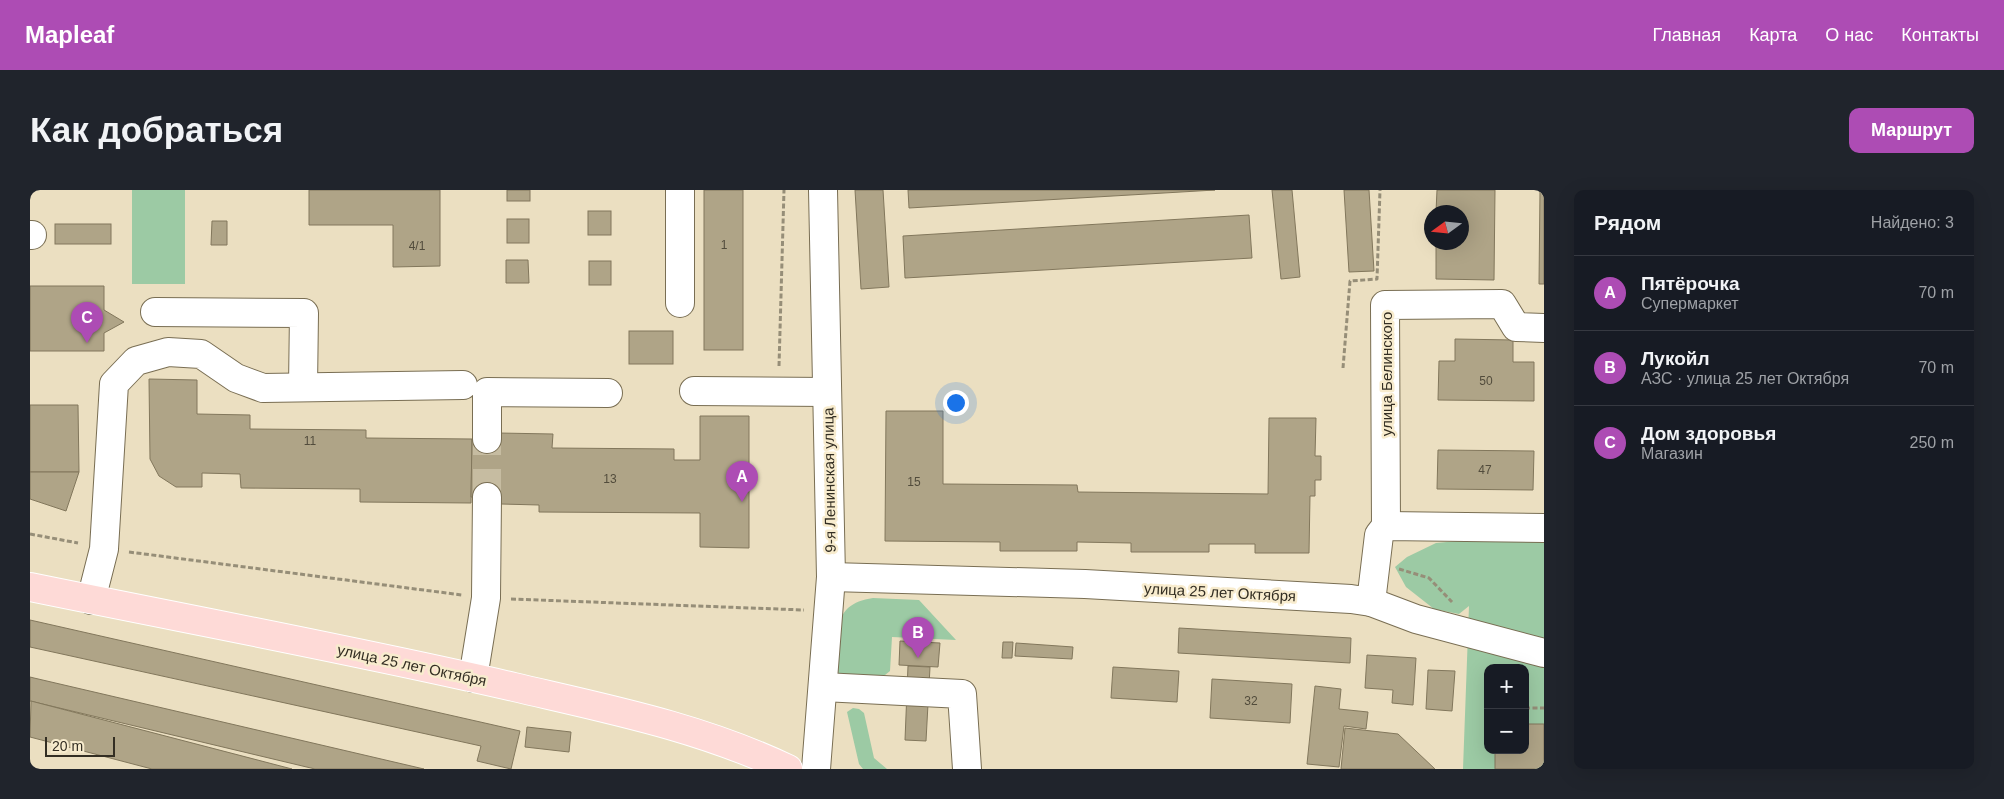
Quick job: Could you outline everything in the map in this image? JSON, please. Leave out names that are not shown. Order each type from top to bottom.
[{"type":"main road","name":"улица 25 лет Октября","points":[[30,587],[473,678],[663,722],[752,752],[788,769]]},
{"type":"street","points":[[680,190],[680,303]]},
{"type":"street","name":"9-я Ленинская улица","points":[[816,769],[831,577],[823,190]]},
{"type":"street","name":"улица Белинского","points":[[1386,526],[1385,305],[1502,304],[1516,327],[1544,328]]},
{"type":"street","points":[[156,312],[304,313],[303,387]]},
{"type":"street","points":[[91,600],[104,549],[114,384],[136,362],[168,352],[201,354],[236,378],[263,388],[462,384]]},
{"type":"street","points":[[694,391],[827,392]]},
{"type":"street","points":[[487,439],[487,392],[608,393]]},
{"type":"street","points":[[473,678],[486,598],[487,497]]},
{"type":"street","points":[[1371,602],[1379,535],[1386,526],[1544,528]]},
{"type":"street","name":"улица 25 лет Октября","points":[[831,577],[1084,584],[1351,599],[1371,602],[1416,620],[1544,653]]},
{"type":"street","points":[[823,687],[962,694],[967,769]]},
{"type":"path","points":[[778,392],[784,190]]},
{"type":"path","points":[[1343,368],[1350,281],[1378,279],[1380,190]]},
{"type":"path","points":[[30,534],[104,549],[486,598],[828,612]]},
{"type":"path","points":[[1375,568],[1404,570],[1429,578],[1452,602],[1452,630]]},
{"type":"path","points":[[1529,708],[1544,708]]},
{"type":"green space","points":[[132,190],[185,190],[185,284],[132,284]]},
{"type":"green space","points":[[1544,539],[1544,769],[1463,769],[1469,606],[1459,614],[1434,609],[1406,587],[1395,567],[1407,557],[1436,543],[1468,540]]},
{"type":"green space","points":[[873,598],[919,600],[956,640],[892,637],[890,671],[885,675],[856,683],[840,678],[838,672],[837,635],[839,624],[849,607]]},
{"type":"green space","points":[[853,708],[859,709],[864,713],[874,758],[887,769],[863,769],[859,764],[847,712]]},
{"type":"building","points":[[309,190],[440,190],[440,266],[393,267],[393,225],[309,225]]},
{"type":"building","points":[[507,190],[530,190],[530,201],[507,201]]},
{"type":"building","points":[[704,190],[743,190],[743,350],[704,350]]},
{"type":"building","points":[[855,190],[883,190],[889,287],[861,289]]},
{"type":"building","points":[[908,190],[1215,190],[909,208]]},
{"type":"building","points":[[1272,190],[1292,190],[1300,277],[1281,279]]},
{"type":"building","points":[[1344,190],[1369,190],[1374,271],[1349,272]]},
{"type":"building","points":[[1437,190],[1495,190],[1494,280],[1436,279],[1436,250],[1469,250],[1469,205],[1436,205]]},
{"type":"building","points":[[1540,190],[1544,190],[1544,284],[1539,284]]},
{"type":"building","points":[[588,211],[611,211],[611,235],[588,235]]},
{"type":"building","points":[[1249,215],[1252,258],[905,278],[903,236]]},
{"type":"building","points":[[507,219],[529,219],[529,243],[507,243]]},
{"type":"building","points":[[212,221],[227,221],[227,245],[211,245]]},
{"type":"building","points":[[55,224],[111,224],[111,244],[55,244]]},
{"type":"building","points":[[506,260],[528,260],[529,283],[506,283]]},
{"type":"building","points":[[589,261],[611,261],[611,285],[589,285]]},
{"type":"building","points":[[30,286],[104,286],[104,310],[124,322],[104,333],[104,351],[30,351]]},
{"type":"building","points":[[629,331],[673,331],[673,364],[629,364]]},
{"type":"building","points":[[1455,339],[1513,340],[1513,362],[1534,362],[1534,401],[1438,400],[1439,361],[1455,361]]},
{"type":"building","points":[[149,379],[197,380],[197,414],[250,415],[250,429],[366,430],[366,438],[472,439],[471,503],[360,502],[360,489],[241,488],[240,474],[202,473],[202,487],[176,487],[159,476],[150,459]]},
{"type":"building","points":[[30,405],[78,405],[79,472],[30,472]]},
{"type":"building","points":[[886,411],[943,411],[943,484],[1077,485],[1078,492],[1268,494],[1269,418],[1316,418],[1315,456],[1321,456],[1321,480],[1315,480],[1315,496],[1310,496],[1309,553],[1255,553],[1255,544],[1209,544],[1209,552],[1131,552],[1131,543],[1077,542],[1077,551],[1000,551],[1000,542],[885,541]]},
{"type":"building","points":[[700,416],[749,416],[749,548],[700,547],[700,513],[539,512],[539,505],[501,504],[501,497],[471,497],[472,439],[499,439],[498,433],[553,434],[552,448],[674,449],[674,460],[700,460]]},
{"type":"building","points":[[1438,450],[1534,451],[1533,490],[1437,489]]},
{"type":"building","points":[[30,472],[79,472],[66,511],[30,499]]},
{"type":"building","points":[[30,620],[520,731],[511,769],[477,761],[481,746],[30,647]]},
{"type":"building","points":[[1179,628],[1351,638],[1350,663],[1178,653]]},
{"type":"building","points":[[900,641],[940,643],[938,667],[899,665]]},
{"type":"building","points":[[1003,642],[1013,642],[1012,658],[1002,658]]},
{"type":"building","points":[[1016,643],[1073,647],[1072,659],[1015,656]]},
{"type":"building","points":[[1367,655],[1416,658],[1413,705],[1392,703],[1393,690],[1365,688]]},
{"type":"building","points":[[908,666],[930,667],[926,741],[905,740]]},
{"type":"building","points":[[1113,667],[1179,671],[1177,702],[1111,698]]},
{"type":"building","points":[[1428,670],[1455,671],[1452,711],[1426,709]]},
{"type":"building","points":[[30,677],[424,769],[315,769],[30,701]]},
{"type":"building","points":[[1212,679],[1292,684],[1290,723],[1210,718]]},
{"type":"building","points":[[1315,686],[1341,689],[1339,709],[1368,712],[1366,729],[1344,726],[1339,767],[1307,764]]},
{"type":"building","points":[[31,701],[292,769],[152,769],[30,737]]},
{"type":"building","points":[[1529,724],[1544,724],[1544,769],[1495,769],[1495,754],[1529,754]]},
{"type":"building","points":[[527,727],[571,732],[569,752],[525,747]]},
{"type":"building","points":[[1345,728],[1398,734],[1435,769],[1341,769]]},
{"type":"tunnel","points":[[487,439],[487,497]]},
{"type":"place","name":"Дом здоровья","points":[[87,343]]},
{"type":"place","name":"Пятёрочка","points":[[742,502]]},
{"type":"place","name":"Лукойл","points":[[918,658]]}]
